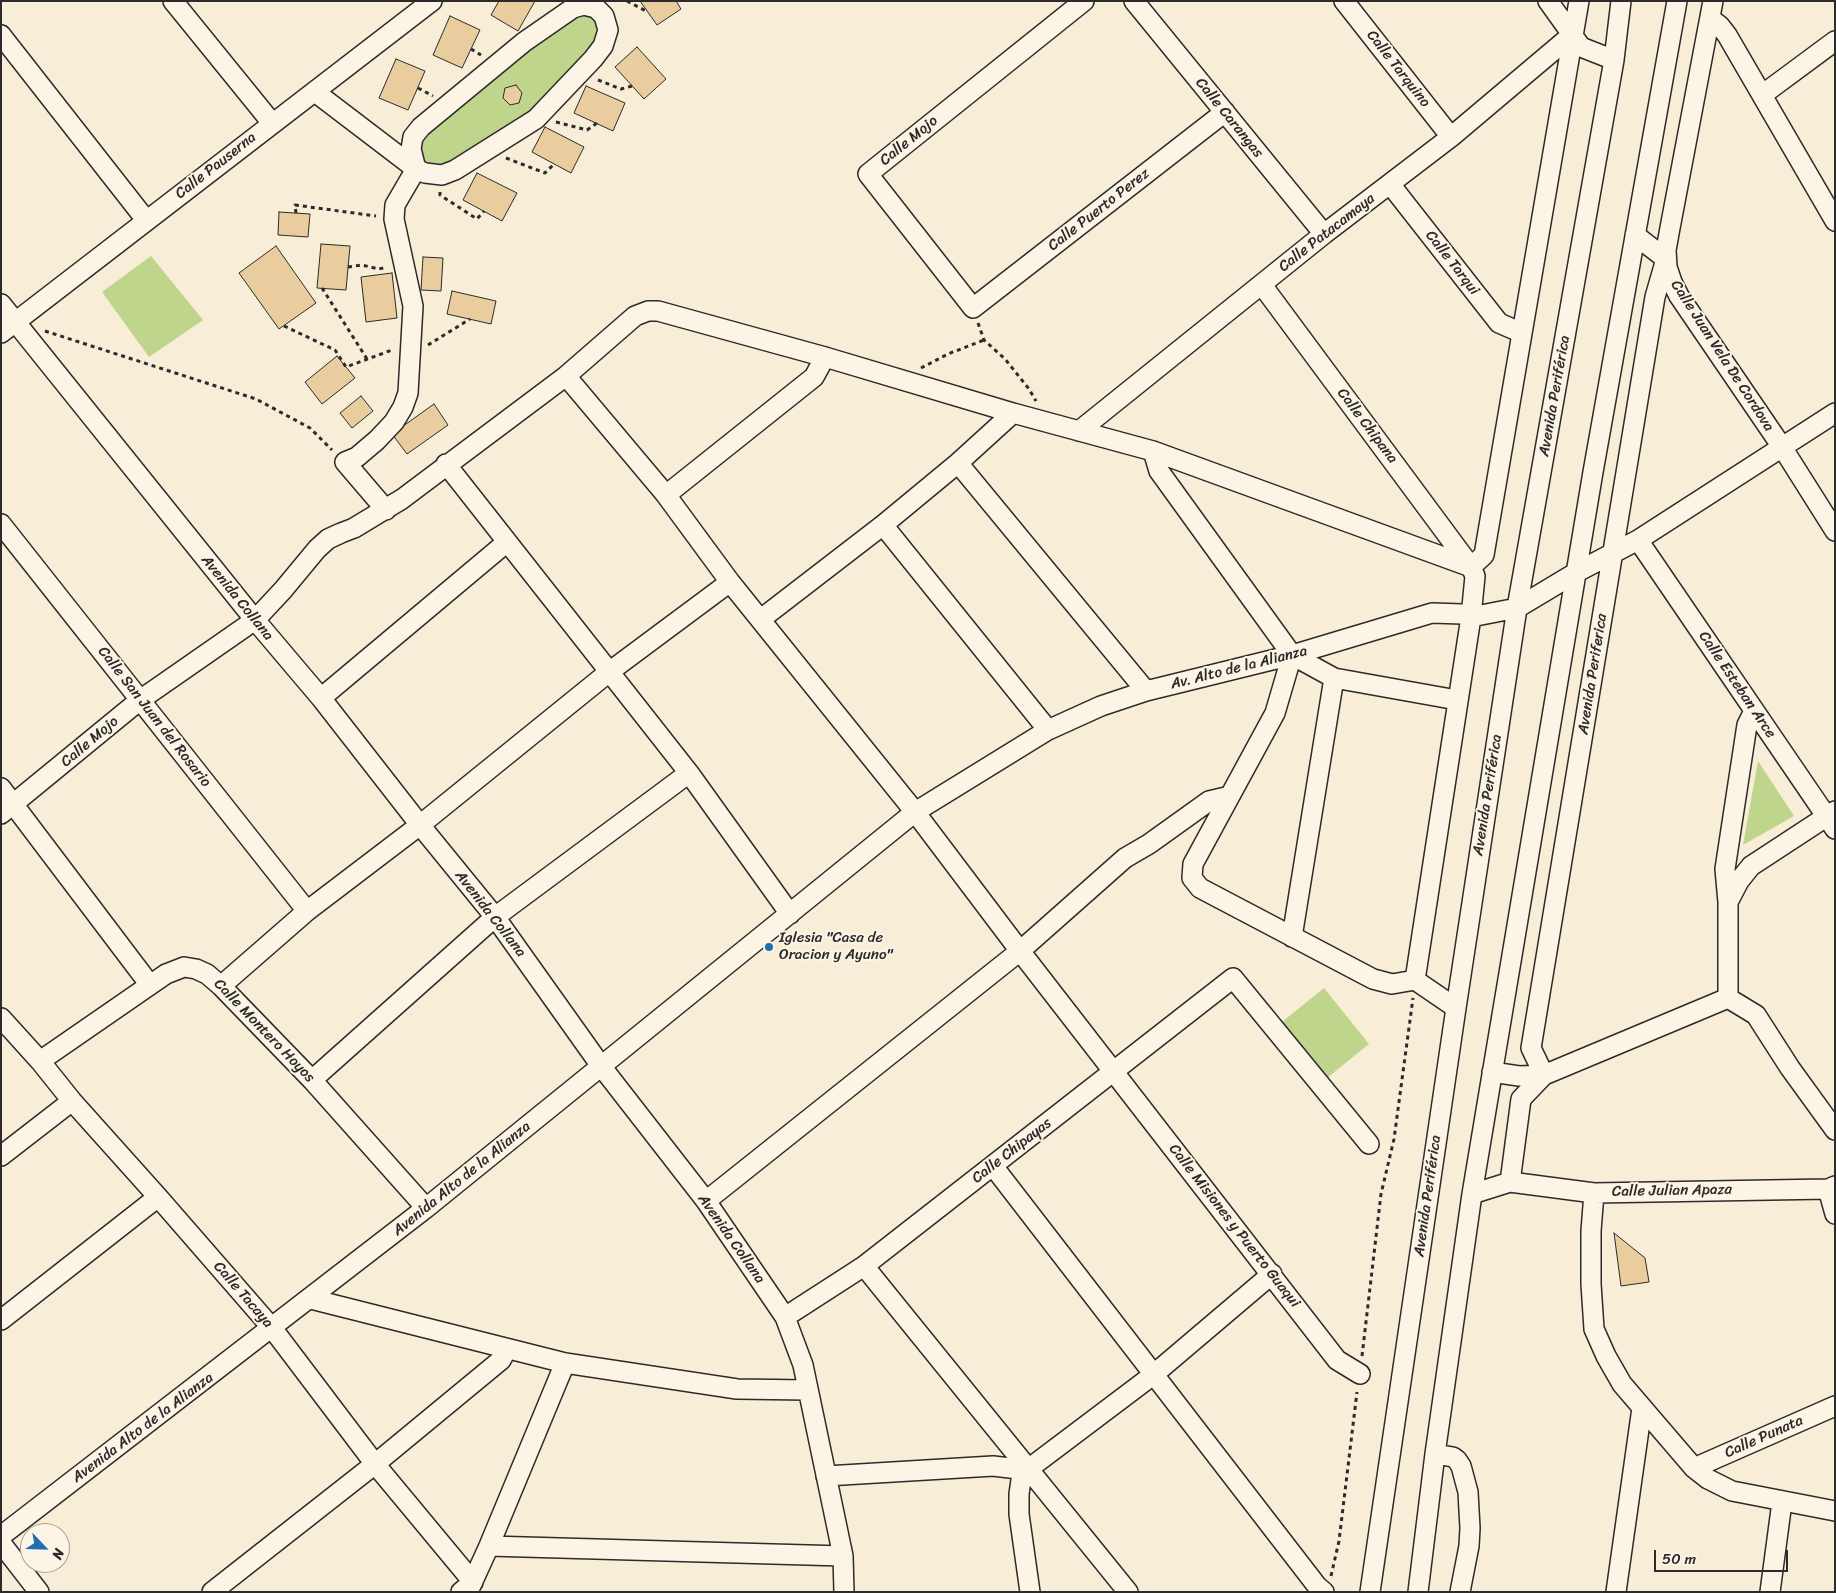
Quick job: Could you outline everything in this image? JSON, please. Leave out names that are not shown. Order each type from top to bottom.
[{"type":"street","name":"Calle Pauserna","points":[[12,328],[146,220],[432,1]]},
{"type":"street","name":"Calle Mojo","points":[[973,308],[868,174],[1084,1]]},
{"type":"street","name":"Calle Carangas","points":[[1134,1],[1324,234]]},
{"type":"street","name":"Calle Tarquino","points":[[1344,1],[1451,137]]},
{"type":"street","points":[[1548,1],[1581,47],[1614,60]]},
{"type":"street","points":[[1415,980],[1471,617],[1475,576],[1472,567],[1484,555],[1579,1]]},
{"type":"street","name":"Avenida Periférica","points":[[1370,1592],[1456,1008],[1518,608],[1614,60],[1621,1]]},
{"type":"street","points":[[1418,1592],[1435,1454],[1472,1194],[1577,572],[1677,1]]},
{"type":"street","points":[[174,2],[272,123]]},
{"type":"street","points":[[315,92],[416,169],[425,173],[442,174],[456,170],[538,117],[603,46],[608,30],[604,16],[596,8],[584,5],[573,8],[524,42],[452,100],[421,127],[413,137],[411,149],[416,169],[395,205],[394,219],[413,306],[408,393],[403,407],[394,422],[377,440],[357,456],[345,462],[386,510]]},
{"type":"street","points":[[1712,10],[1835,221]]},
{"type":"street","name":"Calle Juan Vela De Cordova","points":[[1712,10],[1670,228],[1666,258],[1667,267],[1679,296],[1782,447],[1835,531]]},
{"type":"street","name":"Calle Patacamaya","points":[[1079,431],[1324,234],[1451,137],[1573,34]]},
{"type":"street","points":[[1,35],[146,220]]},
{"type":"street","points":[[1762,95],[1835,41]]},
{"type":"street","name":"Calle Puerto Perez","points":[[973,308],[1225,112]]},
{"type":"street","name":"Calle Tarqui","points":[[1390,184],[1498,324],[1522,333]]},
{"type":"street","points":[[1635,235],[1666,258]]},
{"type":"street","name":"Avenida Periferica","points":[[1544,1075],[1531,1048],[1655,297],[1666,258]]},
{"type":"street","name":"Calle Chipana","points":[[1262,285],[1472,567]]},
{"type":"street","name":"Avenida Collana","points":[[1,304],[12,328],[321,698],[495,917],[601,1066],[706,1201],[785,1317],[803,1365],[843,1556],[844,1592]]},
{"type":"street","name":"Calle Mojo","points":[[7,810],[140,700],[255,620],[317,549],[328,540],[386,510],[566,376],[636,316],[652,311],[825,357],[1013,413],[1153,451],[1472,567]]},
{"type":"street","points":[[666,495],[814,377],[825,357]]},
{"type":"street","name":"Calle Misiones y Puerto Guaqui","points":[[566,376],[666,495],[730,582],[915,812],[1020,951],[1337,1360],[1360,1374]]},
{"type":"street","name":"Av. Alto de la Alianza","points":[[915,812],[1048,730],[1101,706],[1146,691],[1292,655],[1432,614],[1462,614],[1471,617],[1518,608],[1577,572],[1638,540],[1835,412]]},
{"type":"street","points":[[761,619],[884,525],[958,463],[1013,413]]},
{"type":"street","points":[[1153,451],[1159,471],[1292,655],[1334,678],[1457,700]]},
{"type":"street","points":[[958,463],[1146,691]]},
{"type":"street","points":[[446,464],[689,773],[790,914]]},
{"type":"street","name":"Calle San Juan del Rosario","points":[[1,524],[307,911]]},
{"type":"street","points":[[884,525],[1048,730]]},
{"type":"street","name":"Calle Esteban Arce","points":[[1638,540],[1754,711],[1832,819]]},
{"type":"street","points":[[321,698],[507,542]]},
{"type":"street","points":[[221,986],[307,911],[420,825],[609,672],[730,582]]},
{"type":"street","points":[[1292,655],[1275,713],[1193,864],[1192,878],[1200,888],[1374,979],[1392,984],[1415,980],[1456,1008]]},
{"type":"street","points":[[1292,937],[1334,678]]},
{"type":"street","points":[[1728,998],[1728,902],[1725,869],[1747,725],[1754,711]]},
{"type":"street","points":[[312,1080],[495,917],[689,773]]},
{"type":"street","points":[[1,788],[7,810],[150,984]]},
{"type":"street","points":[[706,1201],[1020,951],[1125,858],[1209,801],[1230,796]]},
{"type":"street","name":"Avenida Alto de la Alianza","points":[[1,1536],[426,1208],[915,812]]},
{"type":"street","points":[[1728,902],[1751,866],[1832,819]]},
{"type":"street","name":"Calle Montero Hoyos","points":[[40,1061],[166,974],[184,967],[196,969],[207,974],[221,986],[312,1080],[426,1208]]},
{"type":"street","name":"Calle Chipayas","points":[[785,1317],[864,1266],[1115,1072],[1232,978],[1369,1144]]},
{"type":"street","points":[[1492,1072],[1519,1076],[1544,1075],[1728,998]]},
{"type":"street","points":[[1728,998],[1756,1015],[1790,1068],[1835,1130]]},
{"type":"street","name":"Calle Tacaya","points":[[1,1018],[272,1328],[376,1464],[467,1589]]},
{"type":"street","points":[[1472,1194],[1510,1182],[1521,1099],[1544,1075]]},
{"type":"street","points":[[1,1156],[72,1101]]},
{"type":"street","points":[[993,1166],[1317,1586],[1327,1585]]},
{"type":"street","name":"Calle Julian Apaza","points":[[1510,1182],[1594,1192],[1831,1188]]},
{"type":"street","points":[[1831,1188],[1835,1214]]},
{"type":"street","points":[[1594,1192],[1591,1231],[1591,1284],[1594,1329],[1606,1356],[1622,1384],[1694,1468],[1708,1480],[1732,1490],[1782,1502],[1835,1511]]},
{"type":"street","points":[[1,1320],[158,1197]]},
{"type":"street","points":[[864,1266],[1027,1470],[1128,1592]]},
{"type":"street","points":[[1030,1592],[1019,1514],[1021,1480],[1027,1470],[1154,1375],[1272,1274]]},
{"type":"street","points":[[310,1299],[565,1363],[736,1390],[807,1390]]},
{"type":"street","points":[[212,1592],[376,1464],[500,1360],[507,1349]]},
{"type":"street","points":[[467,1589],[489,1546],[565,1363]]},
{"type":"street","name":"Calle Punata","points":[[1694,1468],[1835,1406]]},
{"type":"street","points":[[1616,1592],[1642,1408]]},
{"type":"street","points":[[1435,1454],[1453,1457],[1457,1460],[1461,1466],[1468,1492],[1469,1546],[1460,1592]]},
{"type":"street","points":[[826,1476],[993,1466],[1027,1470]]},
{"type":"street","points":[[1770,1592],[1782,1502]]},
{"type":"street","points":[[1,1543],[39,1592]]},
{"type":"street","points":[[489,1546],[843,1556]]},
{"type":"path","points":[[627,1],[646,11]]},
{"type":"path","points":[[580,73],[621,89],[632,86]]},
{"type":"path","points":[[538,117],[587,130],[597,124]]},
{"type":"path","points":[[487,150],[545,173],[554,164]]},
{"type":"path","points":[[442,174],[440,195],[477,219],[484,211]]},
{"type":"path","points":[[296,213],[296,205],[394,219]]},
{"type":"path","points":[[348,267],[362,265],[378,269],[405,265]]},
{"type":"path","points":[[322,288],[367,360]]},
{"type":"path","points":[[284,326],[335,350],[346,367],[411,348],[470,319]]},
{"type":"path","points":[[12,328],[36,328],[256,399],[310,428],[345,462]]},
{"type":"path","points":[[897,379],[948,354],[984,340],[1005,359],[1030,389],[1046,422]]},
{"type":"path","points":[[1327,1585],[1339,1542],[1381,1194],[1394,1139],[1415,980]]},
{"type":"green space","points":[[578,12],[596,16],[602,35],[550,100],[447,168],[425,167],[416,136]]},
{"type":"green space","points":[[151,256],[203,320],[149,357],[102,292]]},
{"type":"green space","points":[[1758,761],[1794,816],[1743,845]]},
{"type":"green space","points":[[1324,988],[1369,1044],[1327,1078],[1282,1022]]},
{"type":"building","points":[[499,1],[535,1],[518,31],[491,15]]},
{"type":"building","points":[[640,1],[676,1],[681,9],[657,25]]},
{"type":"building","points":[[450,16],[480,30],[462,68],[433,55]]},
{"type":"building","points":[[637,47],[666,79],[644,99],[615,67]]},
{"type":"building","points":[[396,59],[425,71],[408,110],[379,98]]},
{"type":"building","points":[[516,85],[522,93],[519,103],[510,105],[503,98],[505,88]]},
{"type":"building","points":[[586,86],[625,103],[613,131],[574,113]]},
{"type":"building","points":[[545,127],[584,147],[571,173],[532,152]]},
{"type":"building","points":[[477,173],[517,193],[502,221],[463,200]]},
{"type":"building","points":[[279,212],[310,214],[308,237],[278,235]]},
{"type":"building","points":[[321,244],[350,246],[346,290],[317,288]]},
{"type":"building","points":[[276,246],[316,303],[279,329],[239,273]]},
{"type":"building","points":[[423,257],[443,258],[441,291],[421,290]]},
{"type":"building","points":[[392,273],[397,318],[366,322],[361,277]]},
{"type":"building","points":[[452,291],[496,301],[491,324],[447,314]]},
{"type":"building","points":[[337,356],[355,378],[322,404],[305,382]]},
{"type":"building","points":[[361,396],[373,411],[352,428],[340,413]]},
{"type":"building","points":[[434,404],[448,425],[407,454],[392,434]]},
{"type":"building","points":[[1614,1233],[1645,1258],[1649,1282],[1621,1286]]},
{"type":"place","name":"Iglesia \"Casa de Oracion y Ayuno\"","points":[[769,947]]}]
